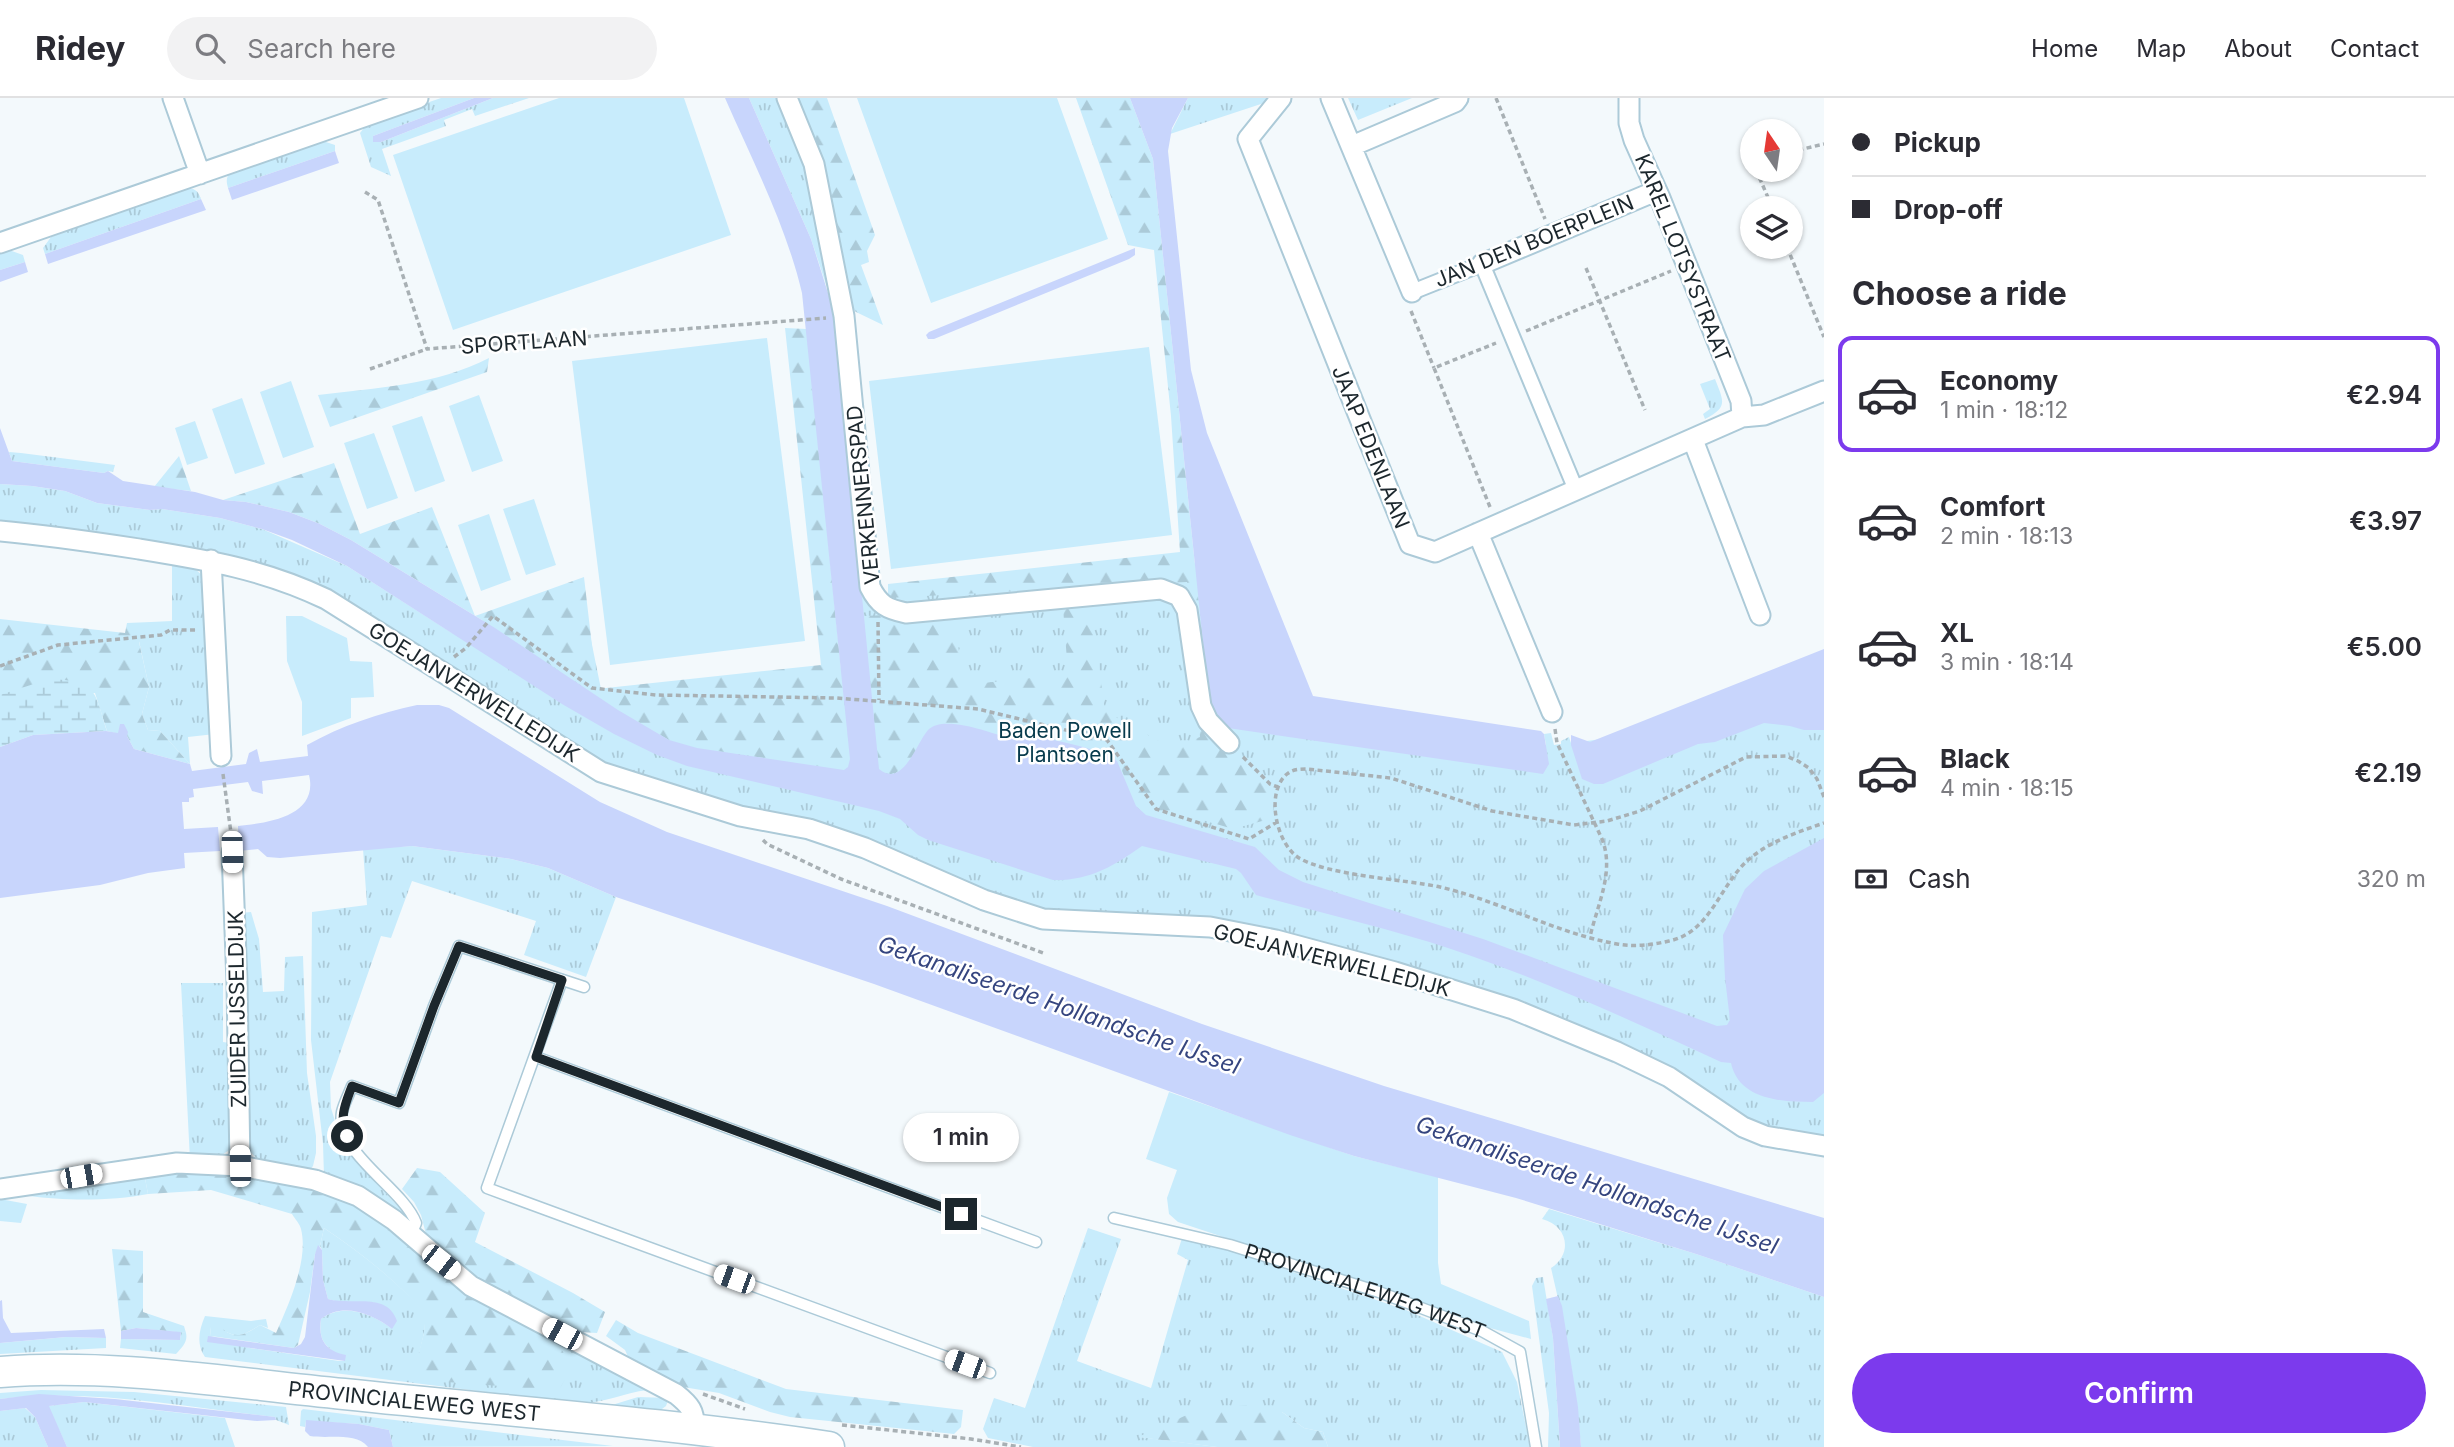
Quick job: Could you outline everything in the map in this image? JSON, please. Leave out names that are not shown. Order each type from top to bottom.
[{"type":"main road","name":"PROVINCIALEWEG WEST","points":[[0,1372],[90,1368],[694,1429],[834,1436]]},
{"type":"street","points":[[173,98],[200,174]]},
{"type":"street","points":[[0,243],[200,174],[397,101],[418,98]]},
{"type":"street","name":"VERKENNERSPAD","points":[[787,98],[814,164],[844,316],[870,587],[878,603],[892,610],[906,612],[1161,589],[1178,596],[1187,610],[1201,706],[1208,721],[1229,743]]},
{"type":"street","name":"JAAP EDENLAAN","points":[[1281,98],[1248,139],[1410,544],[1435,552],[1742,418],[1764,415],[1824,391]]},
{"type":"street","name":"JAN DEN BOERPLEIN","points":[[1331,98],[1412,292],[1657,191]]},
{"type":"street","points":[[1352,146],[1455,102],[1458,98]]},
{"type":"street","name":"KAREL LOTSYSTRAAT","points":[[1629,98],[1629,123],[1634,140],[1741,401],[1742,418]]},
{"type":"street","points":[[1482,264],[1576,490]]},
{"type":"street","points":[[1693,440],[1760,615]]},
{"type":"street","name":"GOEJANVERWELLEDIJK","points":[[0,531],[53,536],[211,560],[289,582],[326,599],[601,772],[740,816],[809,830],[865,848],[984,900],[1043,919],[1210,927],[1276,940],[1395,972],[1513,1009],[1617,1052],[1669,1077],[1742,1127],[1754,1132],[1824,1146]]},
{"type":"street","points":[[1478,533],[1552,712]]},
{"type":"street","points":[[211,560],[221,755]]},
{"type":"street","name":"ZUIDER IJSSELDIJK","points":[[232,852],[240,1166]]},
{"type":"street","points":[[0,1189],[108,1171],[177,1163],[240,1166],[314,1180],[358,1196],[394,1220],[471,1286],[676,1394],[688,1403],[695,1414],[694,1429]]},
{"type":"lane","points":[[411,1235],[416,1223],[411,1209],[354,1150],[342,1124],[342,1111],[352,1086],[399,1103],[459,946],[584,987]]},
{"type":"lane","points":[[562,980],[487,1188],[990,1373]]},
{"type":"lane","points":[[536,1057],[1036,1242]]},
{"type":"lane","name":"PROVINCIALEWEG WEST","points":[[1114,1219],[1230,1245],[1379,1292],[1482,1331],[1520,1352],[1536,1447]]},
{"type":"path","points":[[1496,98],[1552,234]]},
{"type":"path","points":[[1803,149],[1824,144]]},
{"type":"path","points":[[365,192],[378,200],[427,349]]},
{"type":"path","points":[[1792,259],[1824,337]]},
{"type":"path","points":[[1434,368],[1686,265]]},
{"type":"path","points":[[1586,268],[1645,410]]},
{"type":"path","points":[[1412,292],[1410,309],[1497,525]]},
{"type":"path","name":"SPORTLAAN","points":[[370,369],[427,349],[844,316]]},
{"type":"path","points":[[878,603],[879,700]]},
{"type":"path","points":[[466,648],[493,616],[592,688],[656,695],[879,700],[978,709],[1107,740],[1156,809],[1249,839],[1277,822]]},
{"type":"path","points":[[0,666],[58,645],[161,635],[170,630],[215,630]]},
{"type":"path","points":[[1552,712],[1557,743],[1605,846],[1607,868],[1590,937]]},
{"type":"path","points":[[1229,743],[1270,784],[1278,787]]},
{"type":"path","points":[[1824,797],[1817,779],[1809,768],[1798,761],[1786,756],[1746,757],[1640,811],[1574,825],[1492,811],[1404,781],[1296,769],[1288,773],[1278,787],[1277,822],[1283,842],[1291,853],[1302,860],[1337,870],[1440,887],[1590,937],[1637,946],[1688,935],[1704,921],[1731,878],[1749,859],[1787,836],[1824,822]]},
{"type":"path","points":[[224,786],[231,825],[232,852]]},
{"type":"path","points":[[740,816],[767,844],[841,879],[1046,954]]},
{"type":"path","points":[[705,1394],[754,1411]]},
{"type":"path","points":[[834,1436],[971,1438],[1021,1447]]},
{"type":"green space","points":[[441,98],[474,98],[373,136],[381,142],[493,98],[529,98],[475,116],[472,109],[444,120],[446,126],[382,149],[391,176],[371,167],[360,133],[368,123]]},
{"type":"green space","points":[[559,98],[684,98],[731,235],[453,330],[393,155]]},
{"type":"green space","points":[[749,98],[783,98],[805,146],[833,306],[811,239]]},
{"type":"green space","points":[[791,98],[827,98],[875,235],[867,251],[869,262],[861,265],[883,325],[856,312],[844,301]]},
{"type":"green space","points":[[857,98],[1057,98],[1108,239],[931,303]]},
{"type":"green space","points":[[1076,98],[1130,98],[1153,159],[1211,720],[1216,739],[1274,793],[1273,818],[1233,829],[1181,811],[1178,824],[1146,815],[1136,806],[1121,768],[1111,756],[1020,733],[1009,738],[978,729],[915,753],[897,772],[884,773],[879,769],[864,616],[952,612],[965,685],[1068,674],[1063,607],[1098,606],[1094,631],[1105,711],[1171,748],[1200,737],[1187,582],[888,598],[888,584],[1180,552],[1171,416],[1154,250],[1128,245]]},
{"type":"green space","points":[[1188,98],[1267,98],[1264,103],[1170,134]]},
{"type":"green space","points":[[1348,98],[1412,98],[1358,120]]},
{"type":"green space","points":[[320,140],[335,145],[335,151],[228,188],[227,179],[231,171]]},
{"type":"green space","points":[[185,188],[195,190],[201,199],[45,254],[43,248],[51,237]]},
{"type":"green space","points":[[9,250],[23,255],[25,262],[0,270],[0,253]]},
{"type":"green space","points":[[785,328],[807,329],[850,759],[848,767],[844,770],[697,748],[669,740],[618,710],[475,616],[584,577],[597,689],[821,665]]},
{"type":"green space","points":[[767,338],[805,641],[610,665],[572,361]]},
{"type":"green space","points":[[1149,347],[1172,535],[891,569],[869,381]]},
{"type":"green space","points":[[489,358],[487,372],[330,427],[318,395],[427,380]]},
{"type":"green space","points":[[1715,379],[1722,399],[1721,407],[1705,419],[1703,414],[1710,409],[1700,384]]},
{"type":"green space","points":[[291,381],[314,447],[283,458],[260,392]]},
{"type":"green space","points":[[479,395],[503,461],[472,472],[449,406]]},
{"type":"green space","points":[[242,398],[265,464],[235,474],[212,409]]},
{"type":"green space","points":[[422,416],[445,481],[415,492],[392,426]]},
{"type":"green space","points":[[195,421],[208,458],[187,465],[175,428]]},
{"type":"green space","points":[[374,433],[398,498],[367,509],[344,443]]},
{"type":"green space","points":[[9,452],[115,465],[113,472],[104,473],[12,461]]},
{"type":"green space","points":[[179,456],[191,491],[154,487]]},
{"type":"green space","points":[[334,463],[360,534],[432,507],[475,616],[320,524],[289,512],[246,502],[223,500]]},
{"type":"green space","name":"Baden Powell Plantsoen","points":[[0,484],[65,491],[97,503],[220,518],[262,529],[347,566],[452,633],[579,581],[601,689],[852,671],[852,598],[1208,562],[1228,720],[1546,745],[1544,734],[1551,733],[1554,745],[1561,744],[1561,741],[1569,737],[1571,743],[1625,736],[1824,657],[1824,1141],[1748,1121],[1669,1070],[1398,967],[1028,906],[630,779],[310,587],[0,523]]},
{"type":"green space","points":[[534,499],[556,565],[526,575],[503,509]]},
{"type":"green space","points":[[489,514],[511,580],[481,591],[458,525]]},
{"type":"green space","points":[[172,563],[194,568],[203,576],[215,734],[188,737],[190,764],[160,731],[148,730],[142,714],[149,687],[139,641],[151,633],[151,622],[172,621]]},
{"type":"green space","points":[[286,616],[302,616],[347,638],[350,661],[372,662],[374,697],[351,698],[351,718],[302,736],[302,702],[287,661]]},
{"type":"green space","points":[[0,619],[125,633],[127,623],[151,622],[151,633],[139,642],[149,687],[142,714],[148,730],[160,731],[190,764],[134,749],[127,736],[107,731],[95,693],[0,695]]},
{"type":"green space","points":[[49,679],[76,682],[91,690],[96,697],[107,731],[33,735],[0,747],[0,695]]},
{"type":"green space","points":[[412,846],[511,859],[548,868],[616,897],[586,977],[524,955],[536,921],[412,881],[391,938],[381,936],[330,1082],[331,1108],[348,1152],[406,1215],[405,1218],[324,1176],[311,1040],[312,912],[367,905],[363,849]]},
{"type":"green space","points":[[251,912],[259,939],[263,992],[284,991],[285,957],[303,956],[307,1073],[316,1136],[316,1153],[309,1171],[260,1163],[249,1150],[240,913]]},
{"type":"green space","points":[[181,983],[223,983],[223,1042],[236,1044],[231,1149],[217,1158],[190,1160]]},
{"type":"green space","points":[[1169,1092],[1354,1156],[1438,1177],[1438,1263],[1441,1284],[1529,1321],[1531,1339],[1453,1318],[1410,1299],[1178,1222],[1169,1214],[1167,1198],[1177,1170],[1146,1159]]},
{"type":"green space","points":[[417,1168],[440,1172],[485,1213],[475,1242],[605,1312],[597,1333],[562,1331],[489,1290],[428,1242],[421,1215],[402,1189]]},
{"type":"green space","points":[[184,1169],[281,1178],[351,1200],[553,1339],[567,1362],[564,1381],[560,1388],[551,1390],[420,1380],[413,1375],[424,1333],[425,1314],[377,1268],[324,1228],[320,1246],[315,1254],[298,1345],[294,1348],[211,1336],[210,1327],[215,1324],[233,1335],[243,1334],[260,1325],[276,1333],[300,1268],[303,1241],[299,1223],[292,1214],[211,1190],[148,1194],[144,1173]]},
{"type":"green space","points":[[144,1173],[148,1194],[104,1199],[58,1199],[29,1196],[28,1193]]},
{"type":"green space","points":[[0,1199],[27,1204],[21,1223],[0,1221]]},
{"type":"green space","points":[[1549,1209],[1824,1297],[1824,1447],[1581,1447],[1569,1357],[1551,1268],[1563,1255],[1565,1247],[1562,1233],[1551,1222],[1542,1219]]},
{"type":"green space","points":[[324,1228],[378,1268],[426,1314],[414,1375],[553,1339],[648,1390],[594,1402],[574,1403],[205,1357],[199,1337],[205,1316],[251,1321],[266,1319],[268,1328],[260,1325],[235,1335],[210,1327],[211,1336],[250,1348],[339,1361],[345,1361],[325,1344],[321,1334],[321,1319],[338,1312],[356,1312],[375,1318],[391,1328],[373,1302],[339,1302],[328,1299],[323,1280],[320,1246]]},
{"type":"green space","points":[[1088,1228],[1121,1239],[1077,1361],[1151,1388],[1188,1260],[1177,1254],[1183,1235],[1406,1310],[1502,1352],[1517,1382],[1530,1447],[1328,1447],[1323,1432],[1304,1428],[1282,1412],[1140,1437],[1217,1447],[1033,1447],[988,1438],[983,1429],[994,1398],[1025,1408]]},
{"type":"green space","points":[[112,1249],[143,1251],[143,1312],[184,1326],[186,1333],[136,1328],[121,1331]]},
{"type":"green space","points":[[1543,1277],[1553,1338],[1560,1447],[1548,1447],[1549,1413],[1532,1286],[1536,1278]]},
{"type":"green space","points":[[616,1320],[638,1333],[786,1389],[963,1410],[961,1427],[954,1434],[790,1417],[719,1393],[683,1387],[629,1359],[625,1350],[606,1336]]},
{"type":"green space","points":[[181,1332],[186,1333],[186,1339],[176,1354],[120,1348],[121,1339],[180,1340]]},
{"type":"green space","points":[[66,1337],[106,1338],[106,1348],[0,1354],[0,1343]]},
{"type":"green space","points":[[41,1390],[134,1392],[286,1407],[289,1425],[276,1420],[275,1417],[138,1400],[69,1396],[0,1399],[0,1393]]},
{"type":"green space","points":[[638,1397],[669,1398],[666,1406],[658,1412],[599,1409]]},
{"type":"green space","points":[[84,1402],[225,1418],[235,1447],[67,1447],[48,1406]]},
{"type":"green space","points":[[1251,1405],[1282,1412],[1304,1428],[1323,1432],[1328,1447],[1217,1447],[1138,1437],[1200,1409]]},
{"type":"green space","points":[[25,1408],[35,1417],[48,1447],[0,1447],[0,1411]]},
{"type":"green space","points":[[303,1409],[613,1446],[393,1447],[389,1430],[359,1424],[306,1421],[305,1427],[300,1426]]},
{"type":"water","points":[[474,98],[493,98],[381,142],[373,142],[373,136]]},
{"type":"water","points":[[725,98],[749,98],[811,239],[834,312],[879,769],[888,774],[902,769],[928,730],[944,724],[967,726],[1009,738],[1020,733],[1085,748],[1117,761],[1136,806],[1146,815],[1255,847],[1279,870],[1303,882],[1483,939],[1717,1026],[1727,1025],[1730,1020],[1723,935],[1745,889],[1764,871],[1824,838],[1824,1093],[1813,1102],[1788,1101],[1752,1092],[1743,1085],[1731,1063],[1721,1062],[1588,1002],[1486,961],[1403,934],[1256,895],[1236,869],[1142,846],[1090,875],[1053,880],[928,840],[900,819],[879,811],[687,766],[614,734],[562,704],[347,566],[292,540],[220,518],[97,503],[65,491],[0,484],[0,428],[12,461],[104,473],[108,471],[123,481],[195,492],[289,512],[351,540],[495,628],[618,710],[669,740],[697,748],[844,770],[850,759],[802,293],[778,218]]},
{"type":"water","points":[[1130,98],[1188,98],[1172,128],[1168,151],[1191,370],[1207,433],[1313,696],[1541,731],[1544,734],[1549,764],[1543,774],[1228,728],[1211,720],[1153,159]]},
{"type":"water","points":[[335,151],[339,163],[232,200],[228,188]]},
{"type":"water","points":[[201,199],[206,210],[48,264],[45,254]]},
{"type":"water","points":[[1135,248],[1135,255],[1129,259],[934,339],[928,339],[926,335],[929,332]]},
{"type":"water","points":[[25,262],[28,272],[0,282],[0,270]]},
{"type":"water","points":[[1824,649],[1824,730],[1804,730],[1764,723],[1715,742],[1698,744],[1603,784],[1582,779],[1571,745],[1571,735],[1590,742]]},
{"type":"water","name":"Gekanaliseerde Hollandsche IJssel","points":[[417,705],[449,708],[600,802],[667,832],[887,906],[1202,1024],[1384,1086],[1824,1218],[1824,1297],[1516,1198],[1354,1156],[1290,1135],[874,984],[616,897],[548,868],[511,859],[412,846],[280,858],[267,857],[258,849],[239,851],[238,826],[263,823],[288,815],[299,808],[310,789],[309,775],[262,781],[263,794],[252,791],[248,782],[193,789],[194,797],[189,798],[189,802],[182,802],[184,829],[218,827],[220,851],[184,853],[185,868],[148,873],[100,885],[0,898],[0,747],[33,735],[106,731],[118,733],[120,724],[124,724],[134,749],[190,764],[192,771],[246,764],[249,753],[257,749],[260,762],[308,756],[307,745],[333,732],[374,716]]},
{"type":"water","points":[[318,1245],[322,1250],[323,1280],[328,1299],[368,1301],[386,1306],[397,1321],[392,1329],[366,1314],[347,1310],[329,1314],[321,1319],[324,1343],[346,1355],[345,1361],[207,1342],[208,1336],[294,1348],[301,1344],[305,1337]]},
{"type":"water","points":[[1558,1296],[1562,1306],[1578,1407],[1581,1447],[1560,1447],[1553,1338],[1546,1299]]},
{"type":"water","points":[[2,1300],[3,1318],[11,1333],[104,1329],[106,1338],[66,1337],[0,1343]]},
{"type":"water","points":[[136,1328],[181,1332],[180,1340],[121,1339],[121,1331]]},
{"type":"water","points":[[39,1394],[115,1399],[275,1417],[276,1420],[257,1421],[84,1402],[49,1406],[67,1447],[48,1447],[35,1417],[26,1408],[0,1411],[0,1399]]},
{"type":"water","points":[[306,1420],[359,1424],[389,1430],[393,1447],[368,1447],[356,1439],[310,1436],[305,1431]]},
{"type":"route","points":[[347,1136],[342,1124],[342,1111],[352,1086],[399,1103],[459,946],[562,980],[536,1057],[961,1214]]}]
